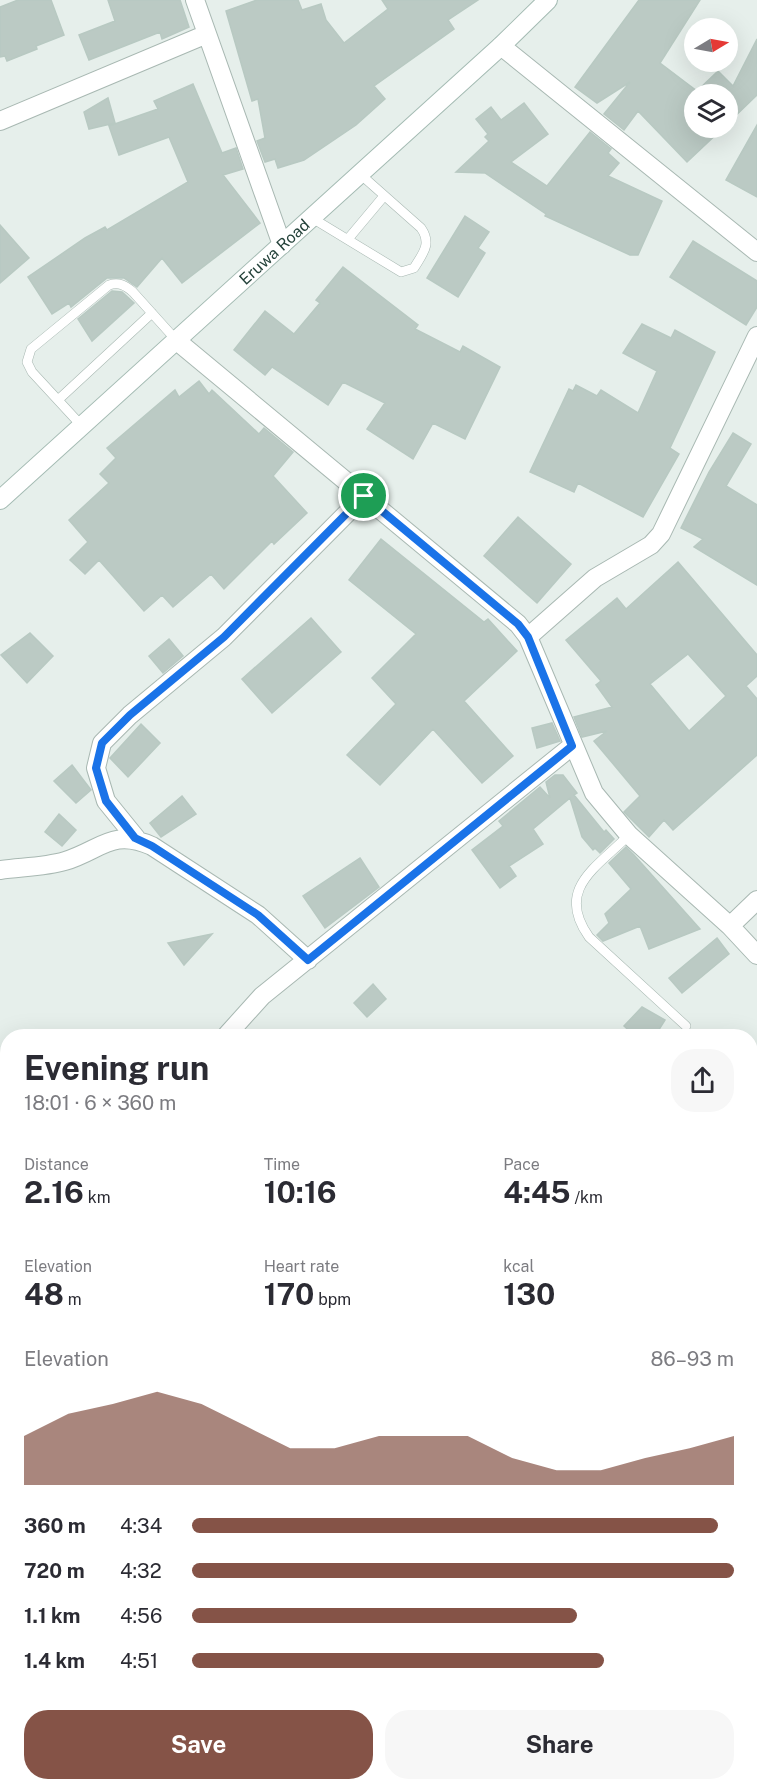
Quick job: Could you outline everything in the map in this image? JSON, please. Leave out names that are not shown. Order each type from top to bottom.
[{"type":"street","points":[[195,0],[282,245]]},
{"type":"street","name":"Eruwa Road","points":[[0,500],[80,424],[177,341],[501,46],[548,0]]},
{"type":"street","points":[[0,121],[207,34]]},
{"type":"street","points":[[501,46],[757,252]]},
{"type":"street","points":[[528,637],[596,578],[651,545],[661,534],[757,336]]},
{"type":"street","points":[[177,341],[518,624],[528,637],[572,746],[594,793],[629,835],[730,926],[757,954]]},
{"type":"street","points":[[135,838],[106,801],[96,768],[102,743],[130,715],[224,637],[364,496]]},
{"type":"street","points":[[232,1029],[262,996],[572,746]]},
{"type":"street","points":[[0,870],[64,861],[117,838],[135,838],[152,846],[258,915],[308,960]]},
{"type":"street","points":[[730,926],[757,900]]},
{"type":"lane","points":[[312,218],[401,272],[414,268],[428,245],[422,228],[360,174]]},
{"type":"lane","points":[[348,239],[384,196]]},
{"type":"lane","points":[[80,424],[32,372],[27,362],[31,349],[109,285],[116,283],[125,285],[177,341]]},
{"type":"lane","points":[[58,400],[152,313]]},
{"type":"lane","points":[[629,835],[576,892],[574,908],[579,923],[589,937],[686,1026]]},
{"type":"building","points":[[18,0],[51,0],[64,35],[7,61],[5,56],[0,57],[0,7]]},
{"type":"building","points":[[108,0],[180,0],[189,27],[162,39],[160,32],[89,60],[79,35],[115,21]]},
{"type":"building","points":[[257,0],[298,0],[302,10],[321,4],[326,20],[344,43],[388,9],[382,0],[478,0],[448,20],[454,29],[374,86],[385,99],[356,125],[304,160],[278,168],[275,159],[265,162],[257,141],[265,138],[258,99],[252,101],[226,11]]},
{"type":"building","points":[[639,0],[700,0],[689,18],[684,18],[684,25],[660,63],[688,84],[684,84],[684,138],[712,138],[687,162],[638,111],[624,130],[604,114],[630,82],[597,103],[575,87]]},
{"type":"building","points":[[757,39],[757,95],[738,113],[738,84],[734,84]]},
{"type":"building","points":[[717,72],[731,84],[704,84]]},
{"type":"building","points":[[193,84],[222,153],[236,148],[243,169],[223,175],[260,223],[182,283],[162,258],[137,287],[124,278],[107,278],[71,307],[69,303],[52,314],[28,277],[85,238],[105,227],[107,230],[188,182],[169,137],[119,155],[109,126],[158,109],[154,101]]},
{"type":"building","points":[[108,98],[115,123],[89,129],[84,112]]},
{"type":"building","points":[[524,103],[548,134],[511,162],[547,186],[590,132],[611,149],[608,153],[619,163],[608,176],[662,201],[638,255],[630,255],[545,216],[546,214],[485,173],[456,172],[489,141],[485,137],[488,134],[476,119],[491,107],[501,120]]},
{"type":"building","points":[[757,125],[757,197],[726,180]]},
{"type":"building","points":[[465,216],[489,232],[478,248],[485,253],[458,297],[427,278]]},
{"type":"building","points":[[0,225],[29,258],[0,283]]},
{"type":"building","points":[[693,241],[757,281],[757,307],[746,325],[670,277]]},
{"type":"building","points":[[343,267],[418,325],[415,329],[460,352],[463,346],[500,367],[465,439],[433,423],[413,459],[367,429],[385,403],[343,382],[328,405],[272,367],[265,375],[234,350],[265,311],[294,334],[320,303],[316,300]]},
{"type":"building","points":[[112,291],[122,292],[134,303],[92,341],[78,319]]},
{"type":"building","points":[[642,324],[671,338],[675,330],[715,352],[670,448],[679,454],[643,517],[578,483],[574,492],[530,472],[569,389],[573,391],[576,385],[597,396],[601,390],[638,413],[657,371],[623,353]]},
{"type":"building","points":[[199,381],[209,394],[212,390],[259,434],[264,428],[293,452],[273,476],[307,513],[274,544],[272,541],[224,589],[211,574],[173,607],[162,595],[144,611],[99,560],[85,574],[70,560],[88,542],[69,520],[109,483],[100,474],[116,458],[107,448],[175,390],[179,397]]},
{"type":"building","points":[[733,433],[751,444],[726,486],[757,505],[757,585],[694,547],[703,539],[681,528],[709,472]]},
{"type":"building","points":[[518,517],[571,564],[537,603],[484,556]]},
{"type":"building","points":[[381,539],[484,622],[488,619],[517,651],[464,701],[513,756],[482,783],[433,729],[380,785],[347,755],[396,704],[372,678],[416,634],[349,580]]},
{"type":"building","points":[[678,562],[757,655],[757,676],[746,686],[757,699],[757,755],[673,830],[664,820],[649,837],[624,812],[640,796],[594,741],[607,731],[582,737],[574,717],[612,707],[596,685],[601,681],[566,640],[617,598],[626,609]],"holes":[[[688,654],[726,696],[689,731],[650,684]]]},
{"type":"building","points":[[311,618],[341,652],[272,713],[242,679]]},
{"type":"building","points":[[30,633],[53,656],[27,683],[1,655]]},
{"type":"building","points":[[169,639],[183,656],[163,673],[149,656]]},
{"type":"building","points":[[552,723],[560,741],[537,748],[532,728]]},
{"type":"building","points":[[141,724],[160,743],[128,777],[110,758]]},
{"type":"building","points":[[72,765],[91,790],[76,803],[54,781]]},
{"type":"building","points":[[555,775],[563,775],[577,793],[574,795],[604,832],[606,830],[614,839],[600,853],[595,848],[593,850],[582,837],[570,798],[533,829],[543,844],[509,866],[516,876],[500,888],[472,850],[503,826],[499,821],[540,787],[550,798],[546,782]]},
{"type":"building","points":[[182,796],[196,814],[161,837],[150,823]]},
{"type":"building","points":[[59,814],[76,830],[62,846],[45,832]]},
{"type":"building","points":[[626,847],[700,929],[649,949],[640,926],[603,941],[597,935],[609,923],[605,914],[631,889],[609,863]]},
{"type":"building","points":[[360,858],[379,887],[325,928],[303,896]]},
{"type":"building","points":[[212,934],[184,965],[168,943]]},
{"type":"building","points":[[717,938],[729,954],[682,993],[669,978]]},
{"type":"building","points":[[373,984],[386,999],[367,1017],[354,1003]]},
{"type":"building","points":[[642,1007],[665,1020],[659,1029],[627,1029],[624,1026]]},
{"type":"route","points":[[364,496],[518,624],[528,637],[572,746],[308,960],[258,915],[152,846],[135,838],[106,801],[96,768],[102,743],[130,715],[224,637],[364,496]]}]
